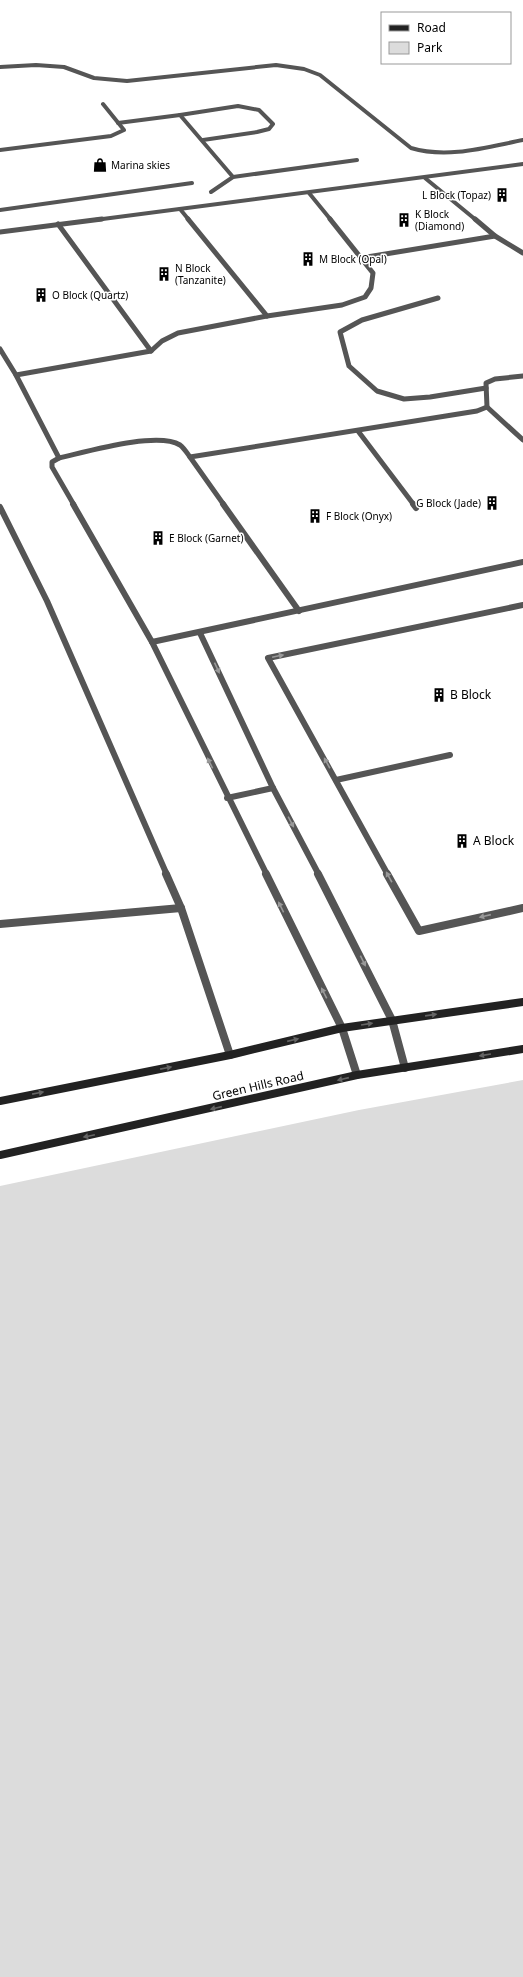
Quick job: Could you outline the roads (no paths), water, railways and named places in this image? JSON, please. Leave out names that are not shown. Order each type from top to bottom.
[{"type":"street","points":[[0,67],[36,65],[64,67],[94,78],[127,81],[276,65],[294,66],[311,69],[320,75],[411,148],[421,152],[440,153],[523,140]]},
{"type":"street","points":[[0,150],[111,136],[124,130],[103,104]]},
{"type":"street","points":[[118,123],[238,106],[259,110],[273,124],[269,129],[257,132],[202,140]]},
{"type":"street","points":[[180,115],[233,177]]},
{"type":"street","points":[[211,192],[233,177],[357,160]]},
{"type":"street","points":[[0,232],[425,178],[523,164]]},
{"type":"street","points":[[425,178],[495,236],[523,254]]},
{"type":"street","points":[[0,210],[192,183]]},
{"type":"street","points":[[16,375],[151,351],[162,341],[178,333],[267,316],[342,305],[365,297],[371,288],[373,273],[309,193]]},
{"type":"street","points":[[180,209],[267,316]]},
{"type":"street","points":[[58,224],[151,351]]},
{"type":"street","points":[[361,258],[495,236]]},
{"type":"street","points":[[438,298],[362,320],[340,332],[349,366],[377,391],[404,399],[430,397],[486,388]]},
{"type":"street","points":[[0,349],[16,375],[59,458]]},
{"type":"street","points":[[523,376],[495,379],[486,383],[487,407],[523,440]]},
{"type":"street","points":[[190,457],[477,411],[487,407]]},
{"type":"street","points":[[358,430],[416,508]]},
{"type":"street","points":[[299,611],[180,445],[164,440],[144,440],[59,458],[52,462],[52,467],[152,642],[227,798],[342,1028],[357,1075]]},
{"type":"street","points":[[0,508],[47,601],[181,908],[230,1055]]},
{"type":"street","points":[[152,642],[200,633],[523,562]]},
{"type":"street","points":[[523,605],[268,658],[419,931],[523,908]]},
{"type":"street","points":[[200,633],[273,788],[346,926],[392,1020],[405,1068]]},
{"type":"street","points":[[336,780],[450,754]]},
{"type":"street","points":[[227,798],[273,788]]},
{"type":"street","points":[[0,924],[181,908]]},
{"type":"street","points":[[0,1101],[230,1055],[342,1028],[523,1002]]},
{"type":"street","name":"Green Hills Road","points":[[0,1156],[357,1075],[523,1048]]},
{"type":"place","name":"Marina skies","points":[[100,165]]},
{"type":"place","name":"L Block (Topaz)","points":[[502,195]]},
{"type":"place","name":"K Block (Diamond)","points":[[404,220]]},
{"type":"place","name":"M Block (Opal)","points":[[308,259]]},
{"type":"place","name":"N Block (Tanzanite)","points":[[164,274]]},
{"type":"place","name":"O Block (Quartz)","points":[[41,295]]},
{"type":"place","name":"G Block (Jade)","points":[[492,503]]},
{"type":"place","name":"F Block (Onyx)","points":[[315,516]]},
{"type":"place","name":"E Block (Garnet)","points":[[158,538]]},
{"type":"place","name":"B Block","points":[[439,695]]},
{"type":"place","name":"A Block","points":[[462,841]]}]
